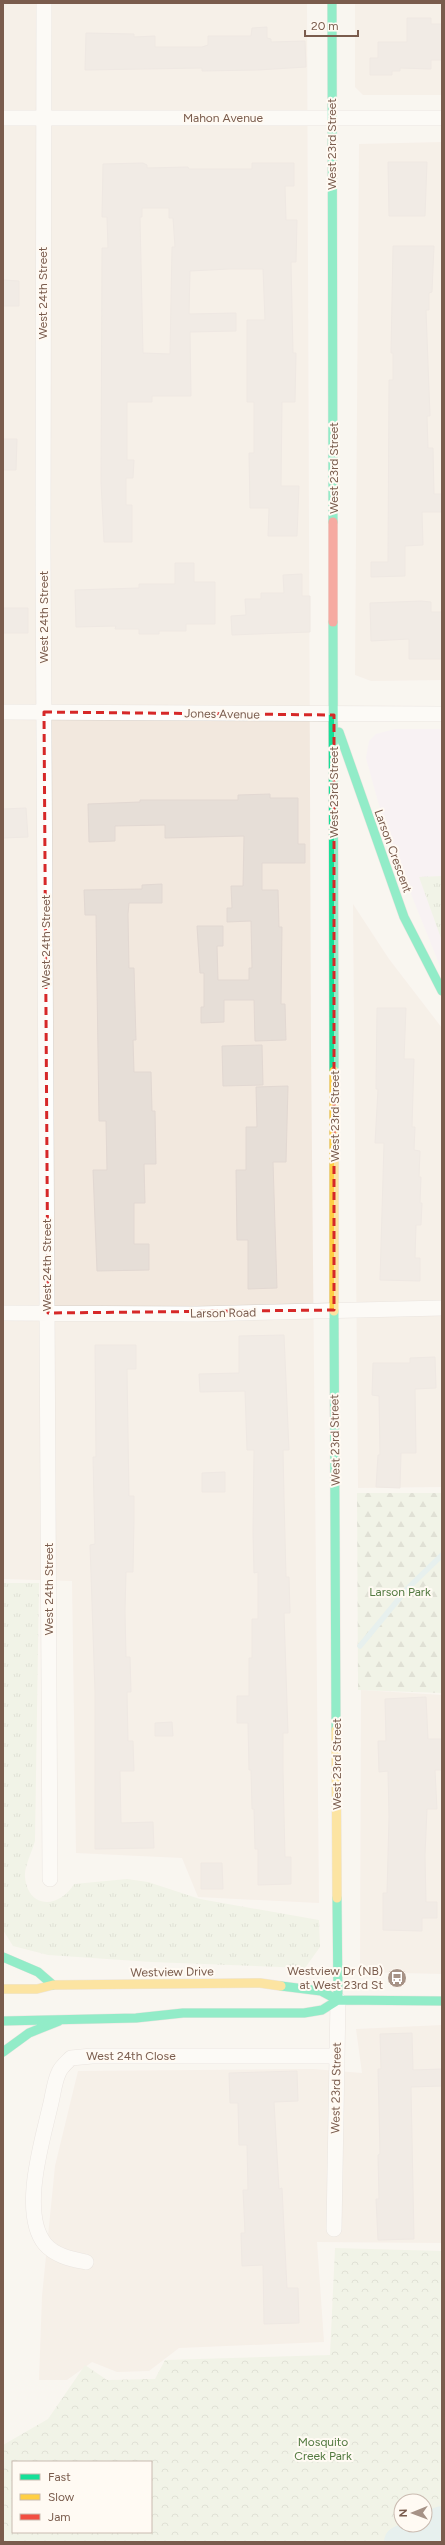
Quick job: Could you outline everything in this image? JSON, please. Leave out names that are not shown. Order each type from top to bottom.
[{"type":"main road","name":"West 23rd Street","points":[[332,3],[334,1310],[338,2000]]},
{"type":"main road","name":"Larson Crescent","points":[[334,714],[368,819],[404,917],[442,991]]},
{"type":"main road","points":[[3,1957],[38,1972],[53,1984]]},
{"type":"main road","name":"Westview Drive","points":[[3,1989],[37,1989],[53,1984],[260,1983],[321,1991],[338,2000],[442,2001]]},
{"type":"main road","points":[[3,2021],[59,2021],[136,2018],[183,2013],[304,2013],[322,2010],[338,2000]]},
{"type":"main road","points":[[3,2052],[15,2041],[38,2028],[59,2021]]},
{"type":"street","name":"West 24th Street","points":[[44,3],[44,712],[50,1879]]},
{"type":"street","name":"Mahon Avenue","points":[[3,118],[442,118]]},
{"type":"street","name":"Jones Avenue","points":[[3,712],[442,714]]},
{"type":"street","name":"Larson Road","points":[[3,1313],[197,1314],[442,1308]]},
{"type":"street","name":"West 23rd Street","points":[[334,2229],[338,2000]]},
{"type":"street","name":"West 24th Close","points":[[86,2262],[70,2259],[55,2252],[45,2244],[36,2220],[34,2194],[35,2171],[59,2071],[71,2058],[92,2056],[337,2056]]},
{"type":"highlighted area","points":[[44,712],[334,715],[334,1310],[48,1313]]},
{"type":"shaded area","points":[[3,3],[307,3],[311,1047],[319,1903],[198,1897],[182,1858],[76,1853],[72,1581],[3,1579]]},
{"type":"shaded area","points":[[355,3],[442,3],[442,95],[363,95],[355,87]]},
{"type":"shaded area","points":[[442,142],[442,680],[371,681],[355,675],[359,144]]},
{"type":"shaded area","points":[[395,729],[442,729],[442,971],[387,834],[366,758],[369,741],[376,734]]},
{"type":"shaded area","points":[[353,904],[389,959],[442,1028],[442,1487],[358,1488]]},
{"type":"shaded area","points":[[361,1690],[442,1695],[442,1974],[360,1972]]},
{"type":"shaded area","points":[[442,2025],[442,2243],[317,2242],[324,2342],[179,2348],[149,2371],[117,2372],[92,2362],[67,2380],[39,2380],[42,2296],[55,2166],[78,2071],[313,2069],[362,2073],[356,2029]]},
{"type":"green space","points":[[442,876],[442,941],[419,877]]},
{"type":"green space","name":"Larson Park","points":[[357,1493],[442,1493],[442,1693],[358,1690]]},
{"type":"green space","points":[[3,1583],[39,1583],[35,1841],[25,1873],[27,1888],[32,1895],[38,1900],[45,1902],[53,1901],[68,1892],[74,1884],[127,1879],[148,1882],[200,1899],[319,1920],[320,1947],[305,1968],[151,1962],[48,1955],[13,1946],[3,1930]]},
{"type":"green space","name":"Mosquito Creek Park","points":[[335,2248],[442,2251],[442,2542],[3,2542],[3,2445],[48,2419],[85,2365],[107,2380],[155,2379],[165,2360],[330,2355]]},
{"type":"building","points":[[407,18],[431,18],[431,24],[442,24],[442,60],[431,60],[431,69],[400,68],[400,71],[392,71],[392,75],[370,75],[370,58],[378,58],[378,42],[407,42]]},
{"type":"building","points":[[267,27],[267,38],[271,39],[271,42],[305,41],[306,67],[202,71],[202,68],[85,70],[86,33],[134,34],[134,37],[155,36],[155,47],[202,47],[208,45],[208,36],[251,36],[252,28]]},
{"type":"building","points":[[388,162],[427,162],[425,216],[389,216]]},
{"type":"building","points":[[143,163],[147,165],[147,168],[188,167],[189,169],[252,169],[252,163],[294,163],[294,186],[285,186],[286,220],[297,220],[296,262],[291,262],[293,353],[296,353],[295,402],[282,402],[281,486],[299,486],[297,536],[268,536],[269,508],[250,508],[249,453],[254,453],[254,402],[247,402],[247,320],[265,320],[263,269],[229,269],[190,271],[189,314],[236,313],[236,331],[190,332],[191,396],[152,396],[152,402],[127,402],[127,460],[134,460],[133,478],[126,478],[126,505],[132,505],[132,542],[104,542],[101,482],[102,248],[108,248],[107,217],[102,217],[103,164]],"holes":[[[142,208],[169,208],[169,218],[173,218],[175,247],[172,247],[170,354],[143,353],[140,217],[142,217]]]},
{"type":"building","points":[[393,246],[434,246],[432,292],[429,293],[429,310],[426,310],[430,416],[427,416],[428,448],[433,448],[434,494],[442,494],[442,512],[422,512],[423,545],[405,546],[405,576],[371,577],[371,562],[388,562],[389,380],[393,380],[393,353],[391,353]]},
{"type":"building","points":[[3,280],[19,281],[19,306],[3,306]]},
{"type":"building","points":[[3,439],[17,439],[16,470],[3,470]]},
{"type":"building","points":[[175,563],[194,563],[194,582],[215,582],[215,624],[186,624],[186,631],[159,631],[159,634],[139,634],[139,629],[115,629],[116,626],[76,627],[75,590],[139,588],[139,584],[175,584]]},
{"type":"building","points":[[302,574],[302,596],[310,596],[310,632],[232,635],[231,616],[246,615],[245,599],[261,599],[261,593],[284,593],[283,575]]},
{"type":"building","points":[[431,602],[431,612],[442,612],[442,659],[409,659],[409,639],[371,641],[370,603]]},
{"type":"building","points":[[3,608],[28,608],[28,633],[3,633]]},
{"type":"building","points":[[270,794],[270,798],[298,798],[298,844],[305,844],[305,863],[262,863],[262,890],[278,890],[279,927],[282,927],[281,1004],[285,1004],[286,1040],[255,1041],[254,1000],[224,1000],[224,1022],[201,1023],[201,1007],[204,1007],[204,973],[200,973],[197,926],[223,926],[223,946],[217,946],[218,980],[249,980],[249,968],[252,968],[251,921],[227,922],[227,908],[232,908],[231,886],[243,886],[244,836],[165,838],[165,825],[115,826],[115,841],[89,842],[88,804],[140,802],[140,800],[238,800],[238,795]]},
{"type":"building","points":[[26,808],[28,837],[3,838],[3,809]]},
{"type":"building","points":[[162,884],[162,903],[129,903],[128,914],[129,968],[134,968],[136,1040],[133,1040],[134,1072],[151,1072],[152,1111],[155,1111],[156,1164],[144,1164],[145,1203],[134,1203],[134,1244],[149,1244],[149,1270],[97,1271],[93,1170],[107,1170],[106,1121],[99,1121],[96,915],[85,915],[84,890],[142,889],[142,885]]},
{"type":"building","points":[[377,1008],[406,1008],[404,1059],[414,1059],[412,1127],[415,1127],[414,1150],[420,1151],[419,1177],[421,1177],[421,1225],[416,1225],[415,1258],[420,1258],[420,1281],[380,1280],[384,1143],[375,1143],[378,1089],[376,1089]]},
{"type":"building","points":[[262,1045],[263,1085],[223,1086],[222,1046]]},
{"type":"building","points":[[288,1086],[286,1162],[273,1162],[277,1288],[248,1289],[248,1240],[237,1240],[236,1170],[246,1170],[246,1127],[257,1127],[256,1087]]},
{"type":"building","points":[[284,1335],[289,1450],[283,1450],[284,1497],[286,1577],[289,1577],[290,1613],[284,1613],[288,1733],[283,1733],[283,1770],[285,1857],[291,1857],[291,1884],[258,1885],[258,1849],[255,1849],[254,1809],[252,1809],[251,1770],[249,1770],[248,1723],[237,1723],[237,1696],[249,1696],[249,1658],[252,1658],[252,1619],[258,1619],[258,1572],[254,1573],[253,1533],[254,1450],[247,1450],[245,1391],[200,1392],[199,1374],[239,1373],[239,1336]]},
{"type":"building","points":[[95,1345],[136,1345],[136,1369],[127,1369],[129,1496],[134,1496],[134,1520],[133,1572],[126,1572],[125,1611],[126,1657],[130,1657],[131,1692],[127,1692],[128,1741],[133,1741],[134,1771],[120,1771],[121,1823],[153,1822],[154,1848],[95,1849],[95,1692],[90,1545],[95,1544],[93,1457],[96,1457]]},
{"type":"building","points":[[435,1357],[436,1388],[415,1389],[416,1453],[401,1453],[400,1488],[376,1487],[378,1455],[380,1455],[379,1396],[372,1395],[373,1363],[410,1363],[410,1358]]},
{"type":"building","points":[[225,1472],[225,1492],[202,1492],[202,1473]]},
{"type":"building","points":[[426,1697],[428,1739],[442,1739],[442,1770],[435,1770],[437,1809],[427,1809],[425,1855],[426,1902],[437,1902],[437,1918],[422,1918],[422,1931],[383,1930],[383,1893],[387,1893],[389,1817],[388,1771],[379,1772],[378,1741],[386,1741],[385,1699]]},
{"type":"building","points":[[172,1722],[173,1736],[155,1736],[155,1723]]},
{"type":"building","points":[[201,1863],[222,1863],[223,1889],[201,1889]]},
{"type":"building","points":[[412,2033],[413,2070],[442,2069],[442,2086],[411,2087],[414,2239],[378,2240],[376,2199],[379,2199],[378,2155],[380,2154],[378,2069],[381,2069],[380,2034]]},
{"type":"building","points":[[297,2071],[298,2101],[274,2102],[279,2189],[282,2188],[287,2288],[298,2288],[299,2323],[264,2324],[263,2265],[242,2266],[241,2233],[245,2233],[243,2190],[248,2190],[247,2145],[239,2145],[238,2103],[230,2103],[229,2073]]},
{"type":"waterway","points":[[360,1646],[407,1589],[442,1555]]},
{"type":"waterway","points":[[400,2542],[442,2522]]},
{"type":"traffic: fast","points":[[332,3],[333,522]]},
{"type":"traffic: fast","points":[[333,622],[334,1071]]},
{"type":"traffic: fast","points":[[339,732],[404,917],[442,991]]},
{"type":"traffic: fast","points":[[334,1311],[336,1730]]},
{"type":"traffic: fast","points":[[337,1898],[338,2000]]},
{"type":"traffic: fast","points":[[3,1957],[38,1972],[53,1985]]},
{"type":"traffic: fast","points":[[281,1986],[321,1991],[338,2000],[442,2001]]},
{"type":"traffic: fast","points":[[3,2021],[136,2018],[183,2013],[304,2013],[322,2010],[338,2000]]},
{"type":"traffic: fast","points":[[3,2052],[29,2033],[59,2021]]},
{"type":"traffic: slow","points":[[334,1071],[334,1311]]},
{"type":"traffic: slow","points":[[336,1730],[337,1898]]},
{"type":"traffic: slow","points":[[3,1989],[37,1989],[53,1985],[260,1983],[281,1986]]},
{"type":"traffic: jam","points":[[333,522],[333,622]]},
{"type":"place","name":"Westview Dr (NB) at West 23rd St","points":[[397,1978]]}]
